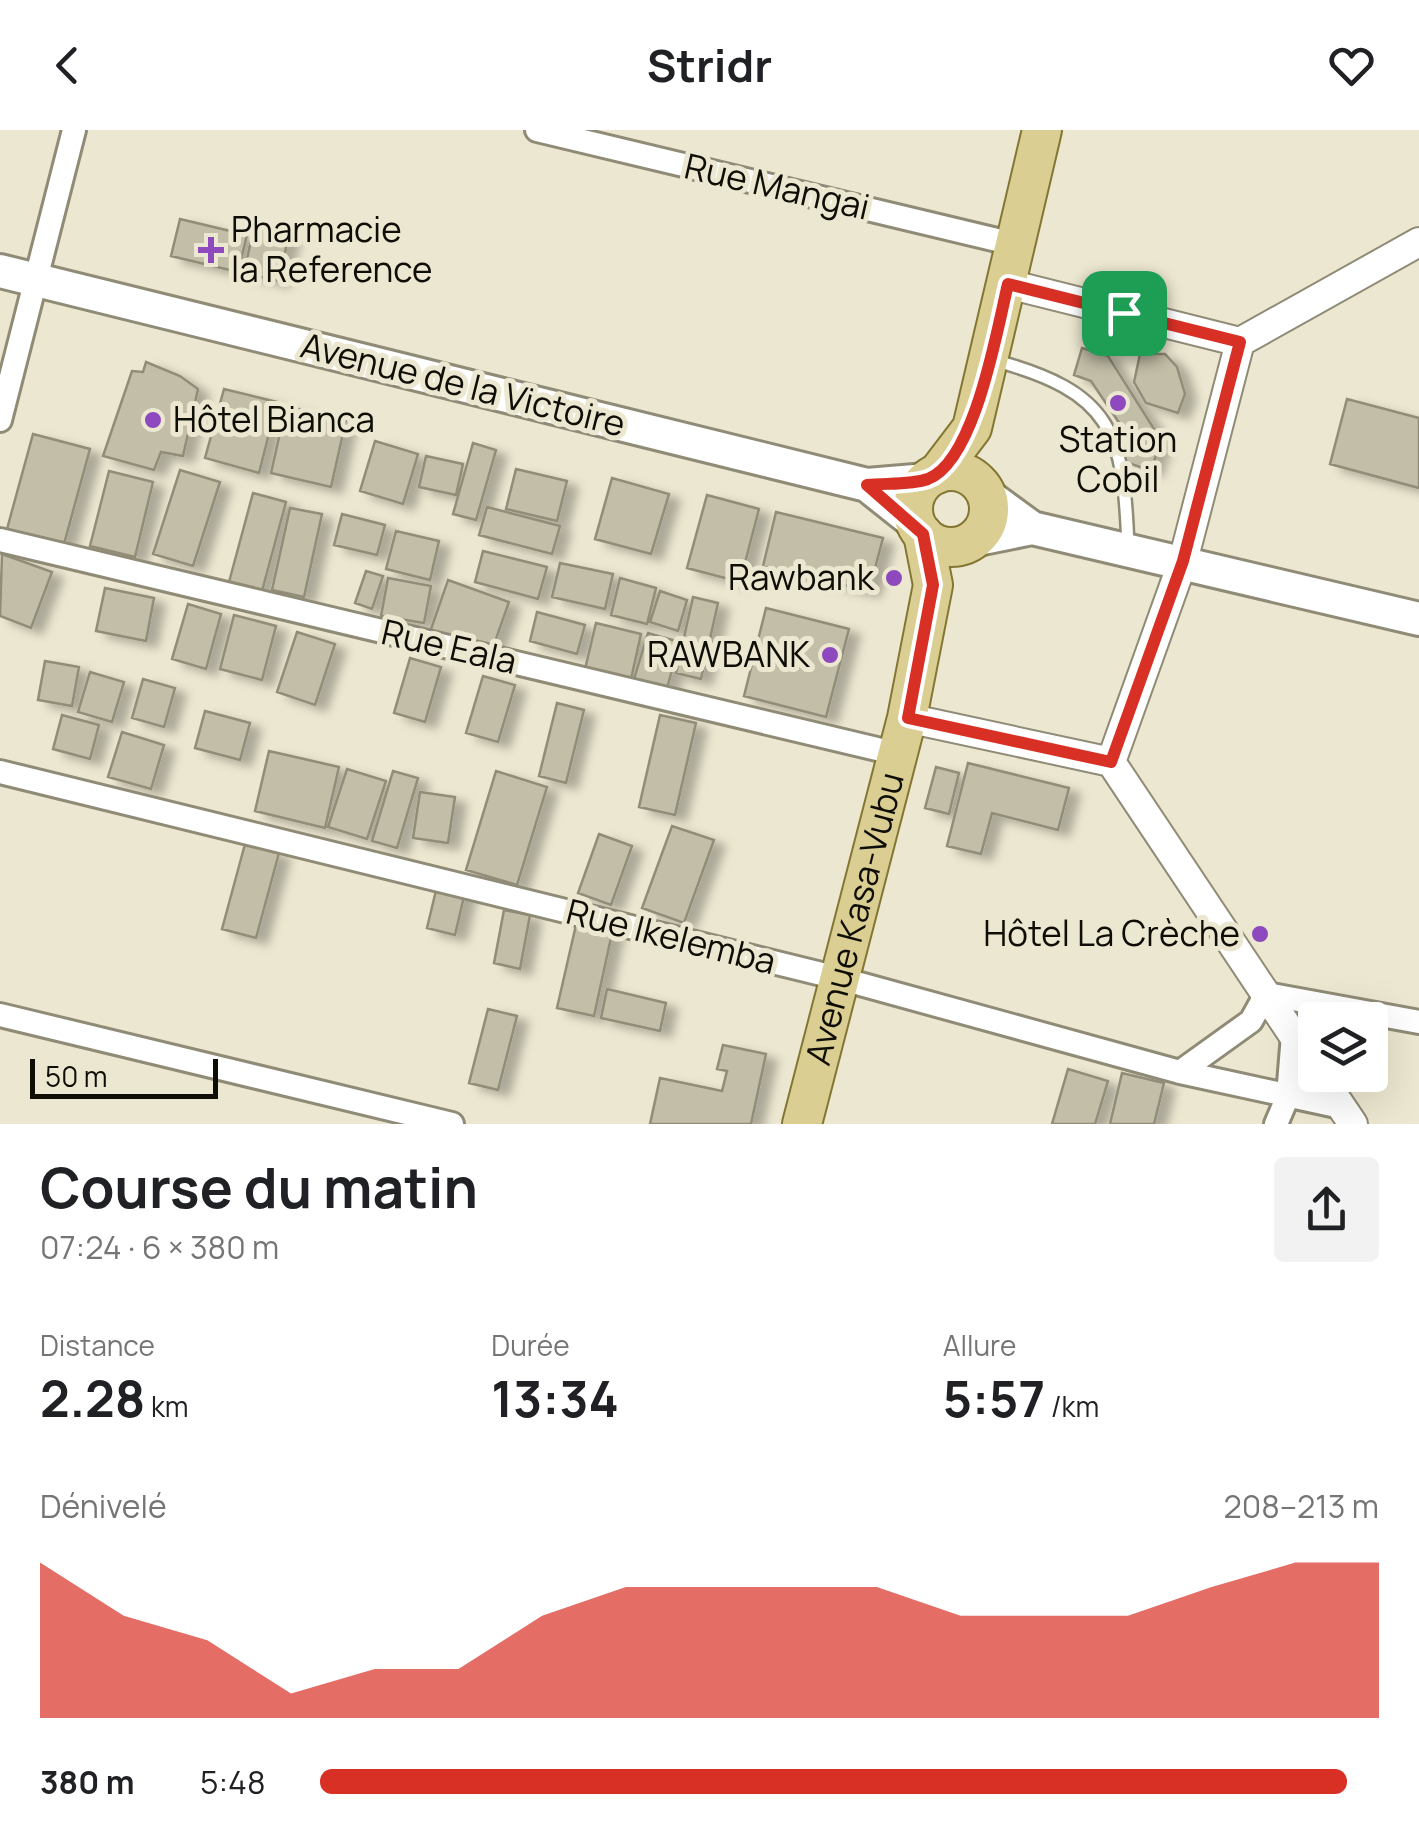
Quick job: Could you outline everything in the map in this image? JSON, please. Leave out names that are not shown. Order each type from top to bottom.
[{"type":"main road","points":[[956,482],[1018,244],[1042,130]]},
{"type":"main road","name":"Avenue de la Victoire","points":[[0,271],[867,485],[956,482]]},
{"type":"main road","points":[[942,536],[985,528],[990,512],[956,482]]},
{"type":"main road","points":[[942,536],[914,500],[956,482]]},
{"type":"main road","points":[[956,482],[1032,528]]},
{"type":"main road","points":[[867,485],[942,536],[1032,528],[1419,619]]},
{"type":"main road","name":"Avenue Kasa-Vubu","points":[[802,1124],[908,718],[942,536]]},
{"type":"street","points":[[0,420],[74,130]]},
{"type":"street","name":"Rue Mangai","points":[[537,130],[1018,244]]},
{"type":"street","points":[[1008,284],[1240,342],[1419,242]]},
{"type":"street","points":[[1111,762],[1183,561],[1240,342]]},
{"type":"street","name":"Rue Eala","points":[[0,540],[898,754]]},
{"type":"street","points":[[908,718],[1111,762],[1298,1042]]},
{"type":"street","name":"Rue Ikelemba","points":[[0,772],[842,979],[1180,1072],[1288,1096],[1347,1116]]},
{"type":"street","points":[[1266,994],[1419,1022]]},
{"type":"street","points":[[1180,1072],[1251,1020],[1266,994]]},
{"type":"street","points":[[0,1015],[452,1124]]},
{"type":"street","points":[[1276,1124],[1288,1096],[1293,1035]]},
{"type":"street","points":[[1331,1092],[1347,1116]]},
{"type":"lane","points":[[989,359],[1036,372],[1079,392],[1111,429],[1126,479],[1128,549]]},
{"type":"building","points":[[180,219],[247,235],[238,272],[171,256]]},
{"type":"building","points":[[255,222],[290,229],[279,281],[244,273]]},
{"type":"building","points":[[1082,348],[1108,356],[1161,440],[1151,471],[1123,461],[1130,439],[1091,381],[1074,375]]},
{"type":"building","points":[[1140,354],[1165,354],[1177,367],[1185,394],[1178,413],[1146,403],[1134,382]]},
{"type":"building","name":"Hôtel Bianca","points":[[146,362],[180,376],[198,389],[183,456],[161,452],[154,470],[103,456],[132,371],[143,372]]},
{"type":"building","points":[[224,389],[277,402],[259,473],[205,458]]},
{"type":"building","points":[[1347,399],[1419,418],[1419,488],[1330,464]]},
{"type":"building","points":[[286,406],[346,420],[331,487],[271,473]]},
{"type":"building","points":[[33,434],[90,449],[64,544],[7,529]]},
{"type":"building","points":[[375,441],[418,454],[403,504],[360,491]]},
{"type":"building","points":[[473,443],[496,450],[476,520],[453,514]]},
{"type":"building","points":[[426,456],[463,464],[456,495],[419,487]]},
{"type":"building","points":[[516,469],[567,481],[557,521],[506,509]]},
{"type":"building","points":[[180,470],[220,482],[193,566],[153,554]]},
{"type":"building","points":[[109,471],[153,482],[135,557],[90,546]]},
{"type":"building","points":[[612,478],[669,494],[651,554],[595,539]]},
{"type":"building","points":[[253,493],[286,502],[262,591],[229,582]]},
{"type":"building","points":[[707,495],[759,509],[740,582],[687,568]]},
{"type":"building","points":[[487,507],[560,526],[552,554],[479,535]]},
{"type":"building","points":[[290,508],[322,514],[304,597],[272,590]]},
{"type":"building","points":[[776,512],[883,538],[869,591],[763,566]]},
{"type":"building","points":[[342,514],[385,525],[377,555],[334,545]]},
{"type":"building","points":[[396,531],[439,541],[430,580],[386,569]]},
{"type":"building","points":[[483,551],[547,567],[538,599],[475,582]]},
{"type":"building","points":[[2,554],[52,572],[31,628],[0,616]]},
{"type":"building","points":[[560,563],[613,574],[605,609],[552,597]]},
{"type":"building","points":[[366,571],[383,576],[372,609],[355,603]]},
{"type":"building","points":[[388,578],[431,586],[424,623],[381,616]]},
{"type":"building","points":[[620,578],[656,588],[647,624],[611,615]]},
{"type":"building","points":[[448,580],[509,602],[491,653],[430,632]]},
{"type":"building","points":[[105,588],[154,598],[146,641],[96,631]]},
{"type":"building","points":[[660,591],[687,600],[678,631],[650,622]]},
{"type":"building","points":[[693,597],[718,603],[701,679],[676,673]]},
{"type":"building","points":[[188,604],[221,614],[206,669],[172,659]]},
{"type":"building","points":[[766,608],[849,629],[826,717],[744,696]]},
{"type":"building","points":[[537,612],[585,625],[577,654],[530,641]]},
{"type":"building","points":[[234,615],[276,626],[262,680],[220,669]]},
{"type":"building","points":[[596,623],[641,634],[631,679],[585,669]]},
{"type":"building","points":[[297,632],[335,644],[315,705],[277,692]]},
{"type":"building","points":[[648,633],[680,642],[667,688],[634,679]]},
{"type":"building","points":[[410,658],[441,667],[425,722],[394,713]]},
{"type":"building","points":[[45,661],[79,667],[72,706],[38,700]]},
{"type":"building","points":[[90,672],[124,682],[112,722],[78,712]]},
{"type":"building","points":[[483,676],[515,685],[498,742],[466,733]]},
{"type":"building","points":[[143,679],[175,688],[164,727],[132,718]]},
{"type":"building","points":[[557,703],[584,710],[566,783],[539,776]]},
{"type":"building","points":[[205,711],[250,723],[240,760],[195,748]]},
{"type":"building","points":[[62,715],[99,725],[90,759],[53,749]]},
{"type":"building","points":[[660,715],[696,723],[675,815],[639,807]]},
{"type":"building","points":[[122,732],[164,745],[151,789],[108,777]]},
{"type":"building","points":[[269,751],[339,767],[325,828],[255,811]]},
{"type":"building","points":[[968,763],[1069,788],[1058,830],[992,813],[981,854],[947,846]]},
{"type":"building","points":[[936,767],[959,773],[949,814],[925,808]]},
{"type":"building","points":[[347,769],[386,781],[367,839],[328,827]]},
{"type":"building","points":[[393,771],[418,778],[397,848],[372,841]]},
{"type":"building","points":[[496,771],[547,787],[517,885],[466,870]]},
{"type":"building","points":[[420,792],[455,797],[448,843],[413,838]]},
{"type":"building","points":[[672,826],[714,840],[684,923],[642,908]]},
{"type":"building","points":[[599,834],[632,846],[611,905],[578,893]]},
{"type":"building","points":[[245,844],[279,853],[256,938],[222,929]]},
{"type":"building","points":[[438,882],[466,888],[455,935],[427,928]]},
{"type":"building","points":[[504,910],[530,915],[520,969],[494,963]]},
{"type":"building","points":[[578,916],[614,924],[594,1016],[557,1008]]},
{"type":"building","points":[[607,989],[666,1003],[660,1031],[601,1018]]},
{"type":"building","points":[[488,1009],[517,1016],[498,1090],[469,1083]]},
{"type":"building","points":[[723,1045],[766,1054],[751,1124],[650,1124],[660,1078],[722,1091],[727,1071],[717,1069]]},
{"type":"building","points":[[1068,1069],[1108,1081],[1095,1124],[1052,1124]]},
{"type":"building","points":[[1122,1073],[1164,1083],[1154,1124],[1110,1124]]},
{"type":"place","name":"Pharmacie la Reference","points":[[211,250]]},
{"type":"place","name":"Station Cobil","points":[[1118,403]]},
{"type":"place","name":"Hôtel Bianca","points":[[153,420]]},
{"type":"place","name":"Rawbank","points":[[894,578]]},
{"type":"place","name":"RAWBANK","points":[[830,655]]},
{"type":"place","name":"Hôtel La Crèche","points":[[1260,934]]},
{"type":"route","points":[[1008,284],[1124,313],[1240,342],[1183,561],[1111,762],[908,718],[933,585],[923,534],[867,485],[927,480],[937,474],[972,428],[1008,284]]}]
